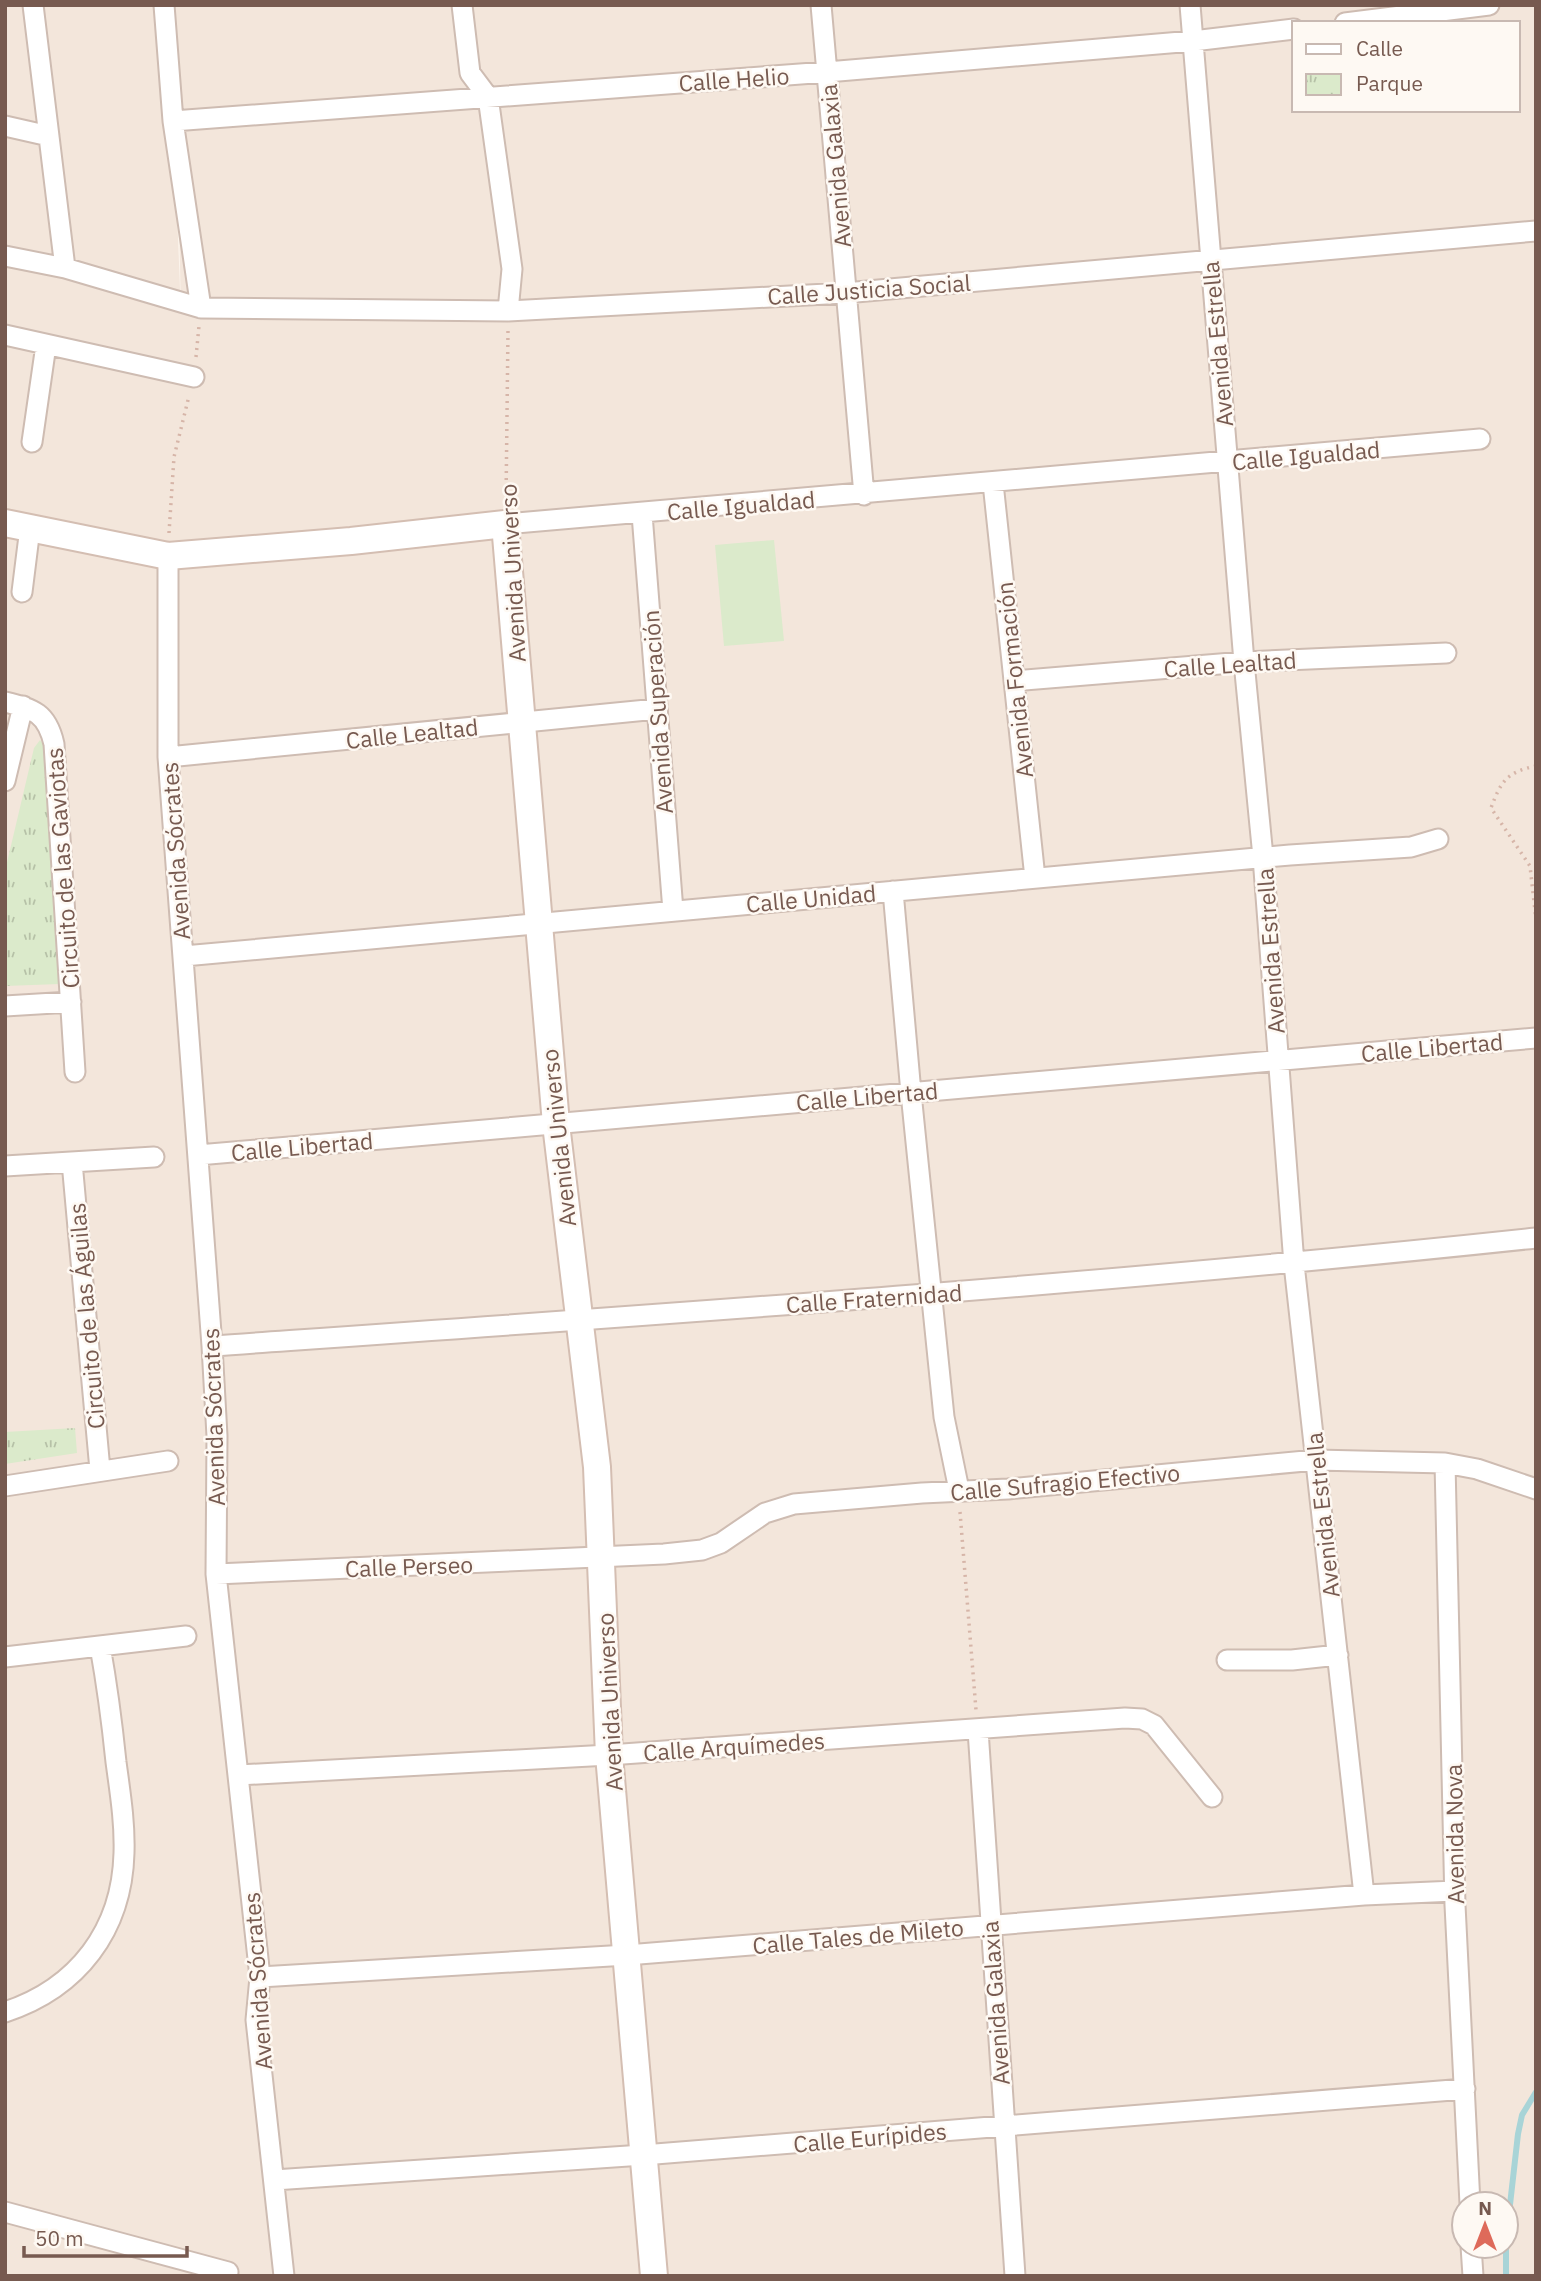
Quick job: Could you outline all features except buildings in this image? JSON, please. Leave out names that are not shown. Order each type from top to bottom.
[{"type":"street","points":[[33,5],[65,268]]},
{"type":"street","points":[[164,5],[173,121],[201,308]]},
{"type":"street","points":[[461,5],[470,73],[488,97],[512,269],[508,310]]},
{"type":"street","name":"Avenida Galaxia","points":[[821,5],[864,495]]},
{"type":"street","name":"Avenida Estrella","points":[[1190,5],[1226,462],[1263,857],[1293,1264],[1364,1895]]},
{"type":"street","points":[[1361,21],[1489,5]]},
{"type":"street","name":"Calle Helio","points":[[173,121],[827,72],[1193,41],[1292,29]]},
{"type":"street","points":[[5,126],[49,136]]},
{"type":"street","name":"Calle Justicia Social","points":[[5,256],[65,268],[201,308],[508,310],[845,293],[1536,232]]},
{"type":"street","points":[[5,335],[194,377]]},
{"type":"street","points":[[32,442],[46,345]]},
{"type":"street","name":"Calle Igualdad","points":[[18,526],[167,556],[1480,439]]},
{"type":"street","name":"Avenida Formación","points":[[993,483],[1035,878]]},
{"type":"street","name":"Avenida Superación","points":[[642,514],[673,911]]},
{"type":"street","name":"Avenida Universo","points":[[505,524],[556,1124],[597,1467],[609,1755],[654,2276]]},
{"type":"street","points":[[18,526],[22,592]]},
{"type":"street","name":"Avenida Sócrates","points":[[167,556],[167,757],[212,1346],[217,1436],[216,1574],[260,1977],[256,2020],[284,2276]]},
{"type":"street","name":"Calle Lealtad","points":[[1014,681],[1244,662],[1446,653]]},
{"type":"street","name":"Circuito de las Gaviotas","points":[[5,781],[14,704],[32,710],[47,722],[54,744],[75,1072]]},
{"type":"street","name":"Calle Lealtad","points":[[167,757],[657,709]]},
{"type":"street","name":"Calle Unidad","points":[[184,956],[1263,857],[1411,847],[1438,839]]},
{"type":"street","points":[[893,891],[944,1417],[959,1490]]},
{"type":"street","name":"Circuito de las Gaviotas","points":[[5,1006],[71,1002]]},
{"type":"street","name":"Calle Libertad","points":[[198,1155],[1536,1038]]},
{"type":"street","points":[[5,1166],[154,1157]]},
{"type":"street","name":"Circuito de las Águilas","points":[[72,1162],[100,1470]]},
{"type":"street","name":"Calle Fraternidad","points":[[212,1346],[931,1294],[1293,1264],[1536,1238]]},
{"type":"street","name":"Calle Sufragio Efectivo","points":[[602,1558],[702,1550],[721,1543],[765,1513],[794,1504],[959,1490],[1008,1489],[1316,1460],[1445,1463],[1490,1473],[1536,1489]]},
{"type":"street","points":[[5,1486],[168,1461]]},
{"type":"street","name":"Avenida Nova","points":[[1445,1463],[1455,1891],[1469,2190]]},
{"type":"street","name":"Calle Perseo","points":[[216,1574],[602,1558]]},
{"type":"street","points":[[5,1657],[186,1636]]},
{"type":"street","points":[[5,2012],[29,2004],[59,1986],[79,1969],[93,1952],[107,1926],[119,1890],[124,1855],[124,1822],[100,1646]]},
{"type":"street","points":[[1227,1660],[1292,1660],[1338,1655]]},
{"type":"street","name":"Calle Arquímedes","points":[[239,1775],[609,1755],[978,1730],[1107,1718],[1142,1720],[1154,1725],[1212,1797]]},
{"type":"street","name":"Avenida Galaxia","points":[[978,1730],[1015,2276]]},
{"type":"street","name":"Calle Tales de Mileto","points":[[260,1977],[627,1955],[1364,1895],[1455,1891]]},
{"type":"street","name":"Calle Eurípides","points":[[274,2180],[643,2155],[1465,2089]]},
{"type":"street","points":[[5,2212],[228,2272]]},
{"type":"path","points":[[167,556],[174,457],[194,377],[201,308]]},
{"type":"path","name":"Avenida Universo","points":[[505,524],[508,310]]},
{"type":"path","points":[[1536,765],[1504,779],[1491,808],[1530,866],[1536,920]]},
{"type":"path","points":[[959,1490],[978,1730]]},
{"type":"shaded area","points":[[5,5],[169,5],[181,315],[177,118],[170,5],[1536,5],[1536,2276],[5,2276]]},
{"type":"green space","points":[[774,540],[784,641],[724,646],[715,545]]},
{"type":"green space","points":[[40,740],[45,747],[60,984],[5,986],[5,871],[34,748]]},
{"type":"green space","points":[[75,1428],[77,1453],[5,1464],[5,1432]]},
{"type":"waterway","points":[[1506,2276],[1506,2240],[1518,2134],[1522,2115],[1536,2092]]}]
